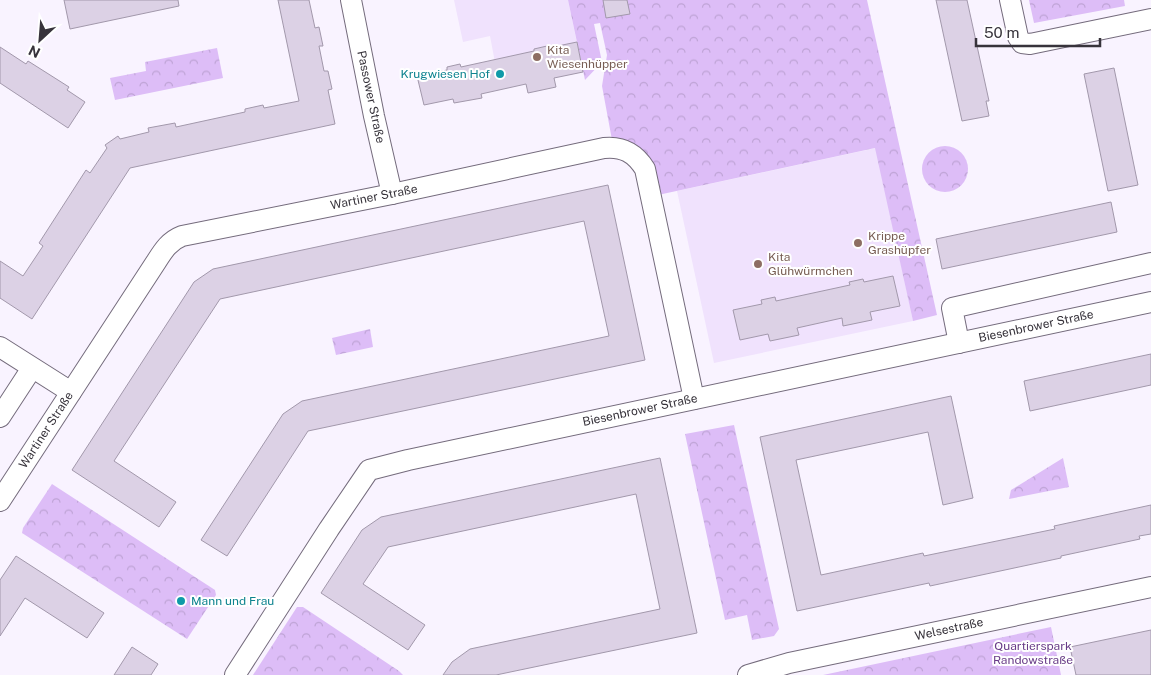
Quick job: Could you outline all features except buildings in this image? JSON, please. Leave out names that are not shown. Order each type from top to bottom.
[{"type":"street","name":"Passower Straße","points":[[351,0],[392,194]]},
{"type":"street","points":[[1010,0],[1018,37],[1022,43],[1030,44],[1151,18]]},
{"type":"street","name":"Wartiner Straße","points":[[0,501],[162,252],[174,239],[604,148],[614,147],[630,152],[641,163],[647,177],[694,399]]},
{"type":"street","points":[[960,343],[952,308],[1151,263]]},
{"type":"street","name":"Biesenbrower Straße","points":[[235,675],[369,470],[408,460],[1151,302]]},
{"type":"street","points":[[0,346],[71,392]]},
{"type":"street","points":[[0,417],[32,368]]},
{"type":"street","name":"Welsestraße","points":[[748,675],[783,665],[1151,587]]},
{"type":"shaded area","name":"Kita Wiesenhüpper","points":[[454,0],[568,0],[583,72],[500,89],[490,36],[463,42]]},
{"type":"shaded area","name":"Kita Glühwürmchen","points":[[876,148],[913,321],[714,363],[677,191]]},
{"type":"green space","points":[[568,0],[867,0],[937,315],[913,321],[875,148],[658,195],[612,140],[602,86],[607,55],[600,23],[594,24],[602,62],[585,80]]},
{"type":"green space","points":[[1029,0],[1124,0],[1125,6],[1034,23]]},
{"type":"green space","points":[[217,48],[223,78],[115,100],[110,78],[146,71],[145,62]]},
{"type":"green space","points":[[945,146],[958,150],[964,156],[968,169],[964,182],[958,188],[945,192],[932,188],[926,182],[922,169],[926,156],[932,150]]},
{"type":"green space","points":[[370,329],[373,347],[336,355],[332,338]]},
{"type":"green space","points":[[734,425],[779,629],[774,636],[752,640],[747,615],[725,620],[685,434]]},
{"type":"green space","points":[[1063,458],[1069,487],[1009,499],[1011,490]]},
{"type":"green space","points":[[52,484],[215,590],[216,595],[187,639],[22,533],[23,528]]},
{"type":"green space","points":[[297,607],[303,607],[403,675],[253,675]]},
{"type":"green space","name":"Quartierspark Randowstraße","points":[[1051,627],[1061,675],[823,675]]},
{"type":"place","name":"Kita Wiesenhüpper","points":[[537,57]]},
{"type":"place","name":"Krugwiesen Hof","points":[[500,74]]},
{"type":"place","name":"Krippe Grashüpfer","points":[[858,243]]},
{"type":"place","name":"Kita Glühwürmchen","points":[[758,264]]},
{"type":"place","name":"Mann und Frau","points":[[181,601]]}]
